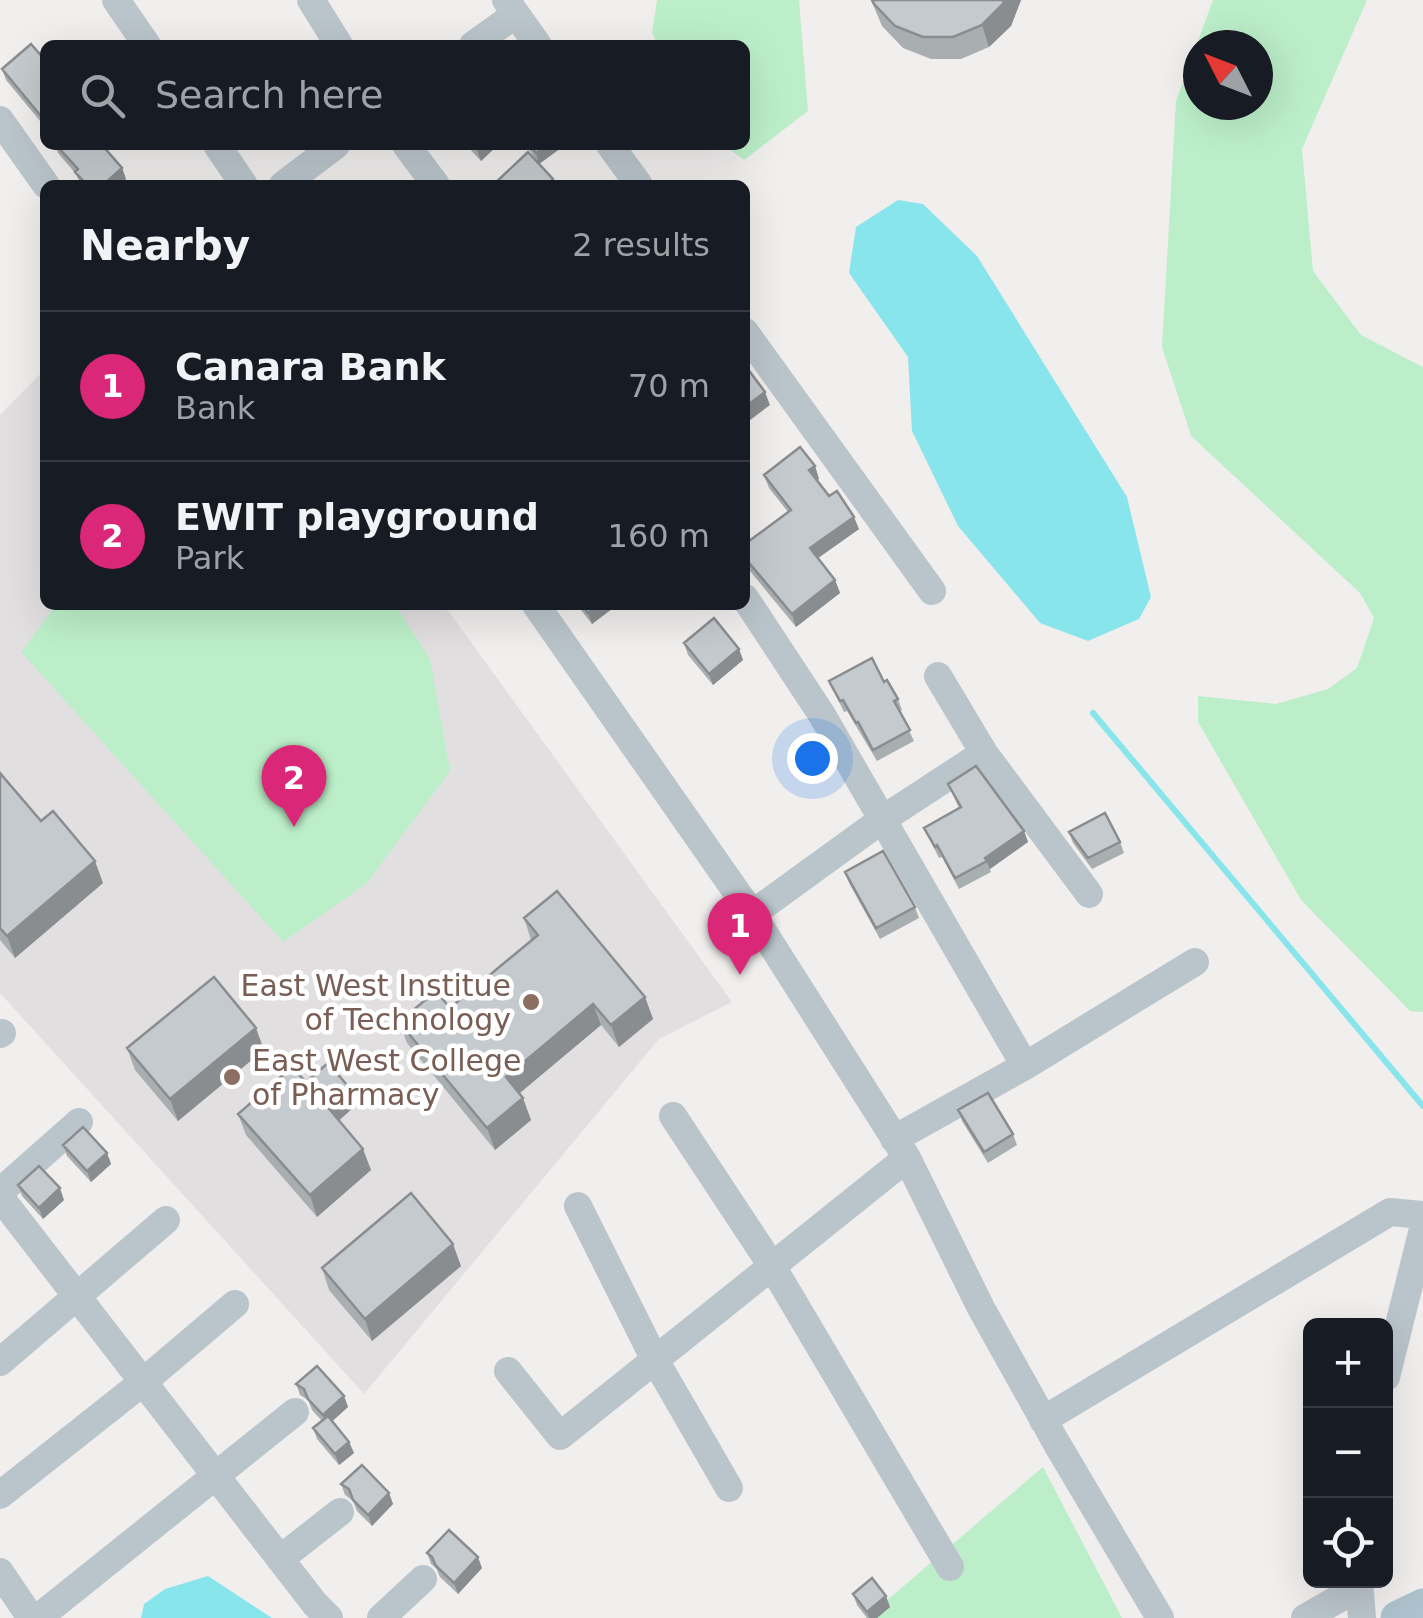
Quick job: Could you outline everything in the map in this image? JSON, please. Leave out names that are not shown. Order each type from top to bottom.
[{"type":"main road","points":[[1398,1618],[1423,1606]]},
{"type":"street","points":[[116,0],[144,40]]},
{"type":"street","points":[[311,0],[337,40]]},
{"type":"street","points":[[478,40],[511,7],[534,40]]},
{"type":"street","points":[[0,120],[42,180]]},
{"type":"street","points":[[220,150],[240,180]]},
{"type":"street","points":[[290,180],[329,150]]},
{"type":"street","points":[[410,150],[432,180]]},
{"type":"street","points":[[614,150],[635,180]]},
{"type":"street","points":[[750,339],[932,591]]},
{"type":"street","points":[[750,605],[822,715],[1025,1066]]},
{"type":"street","points":[[539,610],[752,914],[900,1148],[981,1308],[1160,1618]]},
{"type":"street","points":[[938,676],[984,752],[1088,894]]},
{"type":"street","points":[[752,914],[984,752]]},
{"type":"street","points":[[508,1371],[560,1436],[772,1266],[900,1148],[1195,962]]},
{"type":"street","points":[[673,1116],[772,1266],[950,1568]]},
{"type":"street","points":[[79,1122],[0,1194],[329,1618]]},
{"type":"street","points":[[578,1206],[655,1360],[729,1488]]},
{"type":"street","points":[[1043,1420],[1390,1212],[1423,1215]]},
{"type":"street","points":[[0,1362],[166,1220]]},
{"type":"street","points":[[1393,1350],[1423,1229]]},
{"type":"street","points":[[0,1495],[234,1304]]},
{"type":"street","points":[[0,1572],[35,1618],[296,1412]]},
{"type":"street","points":[[280,1559],[340,1512]]},
{"type":"street","points":[[381,1618],[423,1579]]},
{"type":"street","points":[[1305,1618],[1350,1589],[1362,1618]]},
{"type":"shaded area","points":[[40,374],[40,610],[448,610],[732,1002],[659,1039],[364,1394],[0,993],[0,415]]},
{"type":"green space","points":[[657,0],[799,0],[808,111],[744,160],[731,150],[750,150],[750,40],[656,40],[652,33]]},
{"type":"green space","points":[[1213,0],[1367,0],[1302,149],[1313,271],[1361,335],[1423,367],[1423,1012],[1410,1011],[1301,900],[1198,722],[1198,696],[1276,704],[1328,689],[1357,668],[1374,618],[1360,593],[1191,436],[1162,347],[1176,101],[1183,82],[1183,120],[1273,120],[1273,30],[1202,30]]},
{"type":"green space","points":[[52,610],[398,610],[430,659],[450,771],[367,883],[283,942],[21,652]]},
{"type":"green space","points":[[1043,1467],[1122,1618],[866,1618]]},
{"type":"water","points":[[898,200],[923,204],[977,256],[1127,497],[1151,597],[1139,619],[1088,641],[1040,623],[958,526],[912,431],[908,357],[849,273],[856,227]]},
{"type":"water","points":[[208,1576],[272,1618],[141,1618],[144,1604],[165,1589]]},
{"type":"building","points":[[872,0],[1004,0],[982,25],[953,37],[923,37],[895,26]]},
{"type":"building","points":[[31,44],[40,54],[40,115],[2,69]]},
{"type":"building","points":[[61,150],[106,150],[122,168],[109,180],[82,180],[75,172],[78,169]]},
{"type":"building","points":[[528,152],[553,179],[552,180],[498,180]]},
{"type":"building","points":[[750,372],[765,392],[750,403]]},
{"type":"building","points":[[800,447],[815,466],[809,470],[829,496],[837,491],[854,517],[810,548],[835,580],[792,614],[750,564],[750,540],[791,510],[764,475]]},
{"type":"building","points":[[714,618],[739,649],[709,674],[684,643]]},
{"type":"building","points":[[872,658],[898,699],[894,701],[910,730],[873,750],[829,681]]},
{"type":"building","points":[[976,766],[1024,831],[985,858],[987,861],[955,878],[924,828],[961,807],[948,784]]},
{"type":"building","points":[[0,773],[41,821],[53,811],[95,861],[7,936],[0,928]]},
{"type":"building","points":[[1105,813],[1120,842],[1088,858],[1069,832]]},
{"type":"building","points":[[883,851],[915,907],[876,928],[845,872]]},
{"type":"building","points":[[557,891],[645,997],[611,1025],[593,1004],[506,1077],[523,1098],[487,1128],[399,1022],[436,991],[450,1008],[538,935],[524,918]]},
{"type":"building","points":[[214,977],[256,1028],[170,1099],[127,1048]]},
{"type":"building","points":[[328,1063],[347,1085],[325,1104],[363,1149],[310,1195],[238,1114],[292,1067],[306,1082]]},
{"type":"building","points":[[988,1093],[1013,1134],[984,1152],[958,1110]]},
{"type":"building","points":[[83,1127],[107,1153],[87,1171],[63,1145]]},
{"type":"building","points":[[39,1166],[60,1188],[39,1208],[18,1185]]},
{"type":"building","points":[[411,1193],[453,1244],[365,1319],[322,1268]]},
{"type":"building","points":[[317,1366],[344,1396],[323,1415],[296,1384]]},
{"type":"building","points":[[328,1416],[349,1442],[335,1454],[313,1428]]},
{"type":"building","points":[[362,1465],[389,1493],[368,1515],[341,1484]]},
{"type":"building","points":[[449,1530],[478,1557],[454,1583],[427,1553]]},
{"type":"building","points":[[872,1578],[886,1596],[867,1612],[853,1594]]},
{"type":"waterway","points":[[1093,713],[1423,1106]]},
{"type":"place","name":"EWIT playground","points":[[294,827]]},
{"type":"place","name":"Canara Bank","points":[[740,975]]},
{"type":"place","name":"East West Institue of Technology","points":[[531,1002]]},
{"type":"place","name":"East West College of Pharmacy","points":[[232,1077]]}]
